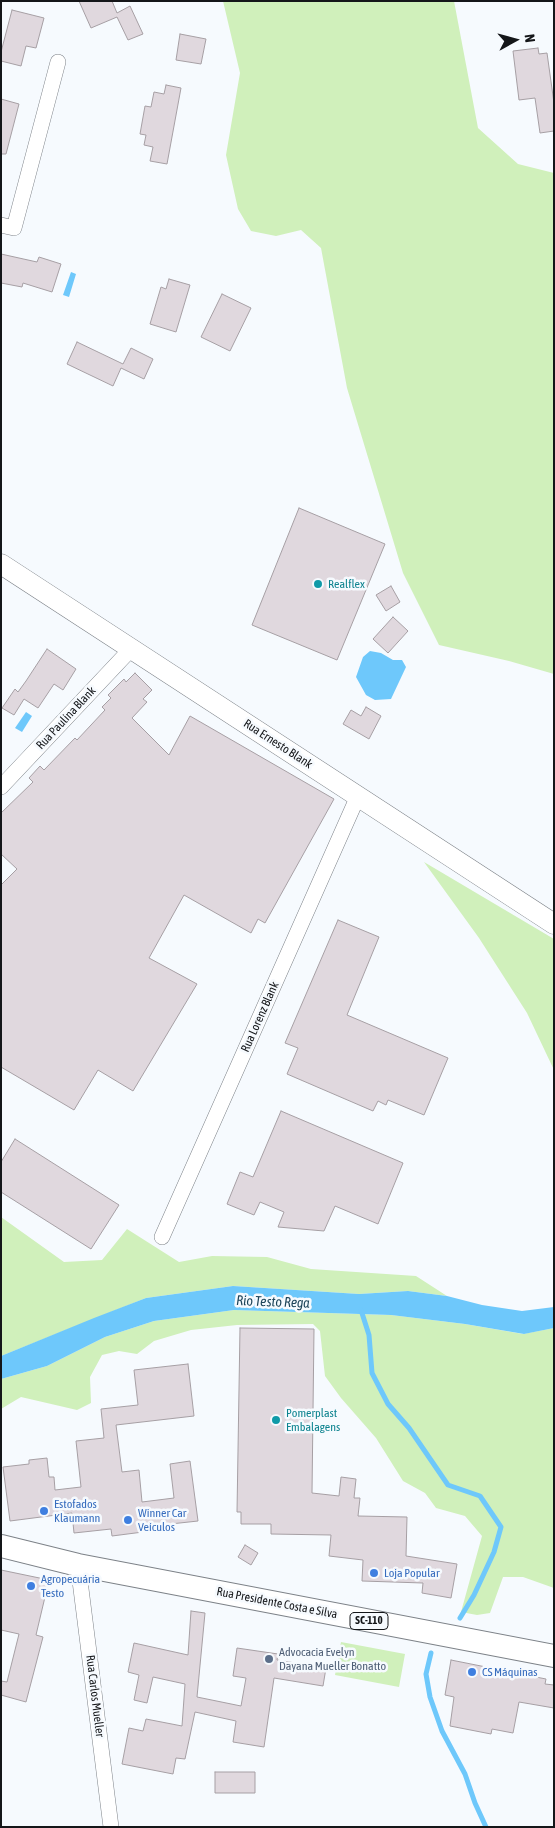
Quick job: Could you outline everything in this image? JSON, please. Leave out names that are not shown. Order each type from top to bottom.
[{"type":"main road","name":"Rua Presidente Costa e Silva","points":[[1,1546],[78,1565],[554,1656]]},
{"type":"street","points":[[1,225],[14,228],[58,62]]},
{"type":"street","name":"Rua Ernesto Blank","points":[[1,564],[554,924]]},
{"type":"street","name":"Rua Paulina Blank","points":[[1,787],[131,649]]},
{"type":"street","name":"Rua Lorenz Blank","points":[[162,1237],[358,796]]},
{"type":"street","name":"Rua Carlos Mueller","points":[[78,1565],[111,1827]]},
{"type":"green space","points":[[223,1],[454,1],[478,128],[518,164],[554,173],[554,674],[509,661],[439,645],[403,573],[347,388],[321,248],[301,230],[276,236],[251,231],[238,209],[226,155],[240,73]]},
{"type":"green space","points":[[424,862],[554,939],[554,1070],[527,1013],[479,938]]},
{"type":"green space","points":[[1,1217],[64,1262],[102,1260],[127,1229],[179,1262],[212,1256],[267,1257],[311,1269],[416,1276],[447,1296],[408,1291],[359,1294],[233,1286],[146,1298],[1,1356]]},
{"type":"green space","points":[[234,1310],[391,1315],[465,1324],[523,1334],[554,1328],[554,1588],[523,1577],[503,1577],[490,1613],[477,1615],[461,1612],[482,1536],[465,1516],[436,1508],[425,1493],[403,1481],[376,1438],[341,1398],[325,1376],[320,1331],[313,1324],[237,1325],[191,1330],[154,1341],[137,1354],[119,1351],[102,1355],[90,1377],[91,1403],[77,1410],[21,1397],[1,1409],[1,1379],[47,1366],[105,1337],[154,1321]]},
{"type":"green space","points":[[341,1642],[405,1654],[399,1687],[335,1675]]},
{"type":"water","points":[[71,272],[76,274],[69,297],[63,295]]},
{"type":"water","points":[[370,651],[381,653],[393,660],[402,660],[406,667],[391,699],[375,700],[366,695],[356,677],[363,657]]},
{"type":"water","points":[[26,712],[32,716],[22,732],[15,728]]},
{"type":"water","name":"Rio Testo Rega","points":[[233,1286],[359,1294],[408,1291],[447,1296],[482,1305],[522,1311],[554,1307],[554,1328],[524,1334],[465,1324],[391,1315],[234,1310],[154,1321],[105,1337],[47,1366],[1,1379],[1,1356],[94,1318],[146,1298]]},
{"type":"building","points":[[79,1],[112,1],[117,13],[130,6],[143,34],[128,40],[117,17],[91,28]]},
{"type":"building","points":[[12,10],[44,18],[36,48],[26,46],[21,66],[1,61],[1,52]]},
{"type":"building","points":[[180,34],[206,39],[201,64],[176,60]]},
{"type":"building","points":[[538,48],[539,54],[547,53],[554,103],[554,131],[540,133],[535,98],[519,100],[513,51]]},
{"type":"building","points":[[166,85],[181,88],[167,164],[150,161],[153,147],[144,145],[146,135],[140,134],[145,106],[151,107],[154,92],[164,94]]},
{"type":"building","points":[[1,99],[19,104],[6,154],[1,154]]},
{"type":"building","points":[[1,254],[37,262],[39,257],[61,264],[52,292],[23,283],[22,287],[1,283]]},
{"type":"building","points":[[169,279],[190,285],[176,332],[150,324],[161,287],[166,289]]},
{"type":"building","points":[[222,294],[251,308],[230,351],[201,337]]},
{"type":"building","points":[[77,342],[123,364],[131,348],[153,359],[144,379],[121,368],[113,386],[67,364]]},
{"type":"building","name":"Realflex","points":[[299,508],[385,544],[337,660],[252,625]]},
{"type":"building","points":[[391,586],[400,602],[386,611],[376,595]]},
{"type":"building","points":[[393,617],[408,631],[388,653],[373,639]]},
{"type":"building","points":[[47,649],[76,669],[63,690],[54,684],[38,708],[24,699],[14,715],[2,708],[15,689],[18,692]]},
{"type":"building","points":[[135,673],[152,690],[143,699],[147,702],[132,718],[169,755],[190,716],[334,799],[265,923],[258,919],[251,933],[184,895],[149,958],[197,984],[133,1091],[98,1070],[74,1110],[1,1067],[1,885],[17,869],[1,854],[1,813],[33,782],[29,778],[40,766],[44,770],[75,738],[77,740],[105,710],[102,707],[111,698],[108,695],[124,679],[126,682]]},
{"type":"building","points":[[366,707],[381,716],[369,739],[343,724],[351,710],[361,716]]},
{"type":"building","points":[[338,920],[379,937],[347,1015],[448,1058],[424,1115],[388,1100],[386,1105],[378,1101],[373,1111],[287,1074],[298,1048],[285,1043]]},
{"type":"building","points":[[281,1111],[403,1163],[378,1224],[335,1206],[324,1231],[278,1227],[284,1212],[260,1202],[254,1215],[227,1204],[240,1172],[253,1177]]},
{"type":"building","points":[[15,1139],[119,1205],[91,1249],[1,1192],[1,1162]]},
{"type":"building","name":"Pomerplast Embalagens","points":[[240,1328],[314,1329],[312,1493],[339,1496],[341,1477],[356,1479],[354,1498],[360,1498],[358,1516],[407,1517],[406,1556],[457,1564],[451,1598],[422,1593],[423,1583],[362,1581],[363,1560],[329,1556],[331,1535],[271,1534],[271,1524],[241,1524],[241,1512],[237,1512]]},
{"type":"building","points":[[188,1364],[194,1416],[116,1425],[122,1472],[139,1470],[142,1502],[174,1498],[170,1464],[190,1461],[198,1521],[143,1527],[143,1532],[112,1536],[111,1529],[74,1533],[72,1513],[10,1521],[3,1467],[29,1464],[29,1460],[47,1458],[49,1477],[54,1477],[55,1490],[81,1487],[76,1441],[104,1438],[101,1409],[138,1405],[134,1370]]},
{"type":"building","points":[[245,1545],[258,1553],[251,1565],[238,1557]]},
{"type":"building","points":[[1,1570],[49,1580],[36,1635],[43,1637],[26,1702],[1,1695],[1,1681],[7,1682],[19,1634],[1,1630]]},
{"type":"building","points":[[191,1611],[205,1613],[197,1697],[241,1706],[246,1678],[233,1676],[237,1648],[278,1654],[277,1660],[326,1668],[323,1686],[274,1678],[264,1747],[233,1742],[236,1721],[195,1712],[185,1759],[176,1758],[173,1774],[122,1764],[129,1728],[143,1731],[146,1719],[182,1726],[185,1684],[153,1677],[147,1703],[134,1700],[139,1675],[128,1672],[134,1643],[188,1655]]},
{"type":"building","points":[[451,1660],[546,1679],[545,1684],[554,1685],[554,1708],[519,1702],[513,1733],[492,1729],[491,1734],[450,1726],[454,1697],[445,1695]]},
{"type":"building","points":[[215,1772],[255,1772],[255,1793],[215,1793]]},
{"type":"waterway","points":[[361,1310],[369,1335],[372,1373],[388,1404],[409,1428],[448,1485],[480,1496],[501,1527],[494,1552],[474,1595],[460,1618]]},
{"type":"waterway","points":[[431,1653],[426,1674],[430,1697],[442,1731],[465,1774],[486,1827]]},
{"type":"place","name":"Realflex","points":[[318,584]]},
{"type":"place","name":"Pomerplast Embalagens","points":[[276,1420]]},
{"type":"place","name":"Estofados Klaumann","points":[[44,1511]]},
{"type":"place","name":"Winner Car Veículos","points":[[128,1520]]},
{"type":"place","name":"Loja Popular","points":[[374,1573]]},
{"type":"place","name":"Agropecuária Testo","points":[[31,1586]]},
{"type":"place","name":"Advocacia Evelyn Dayana Mueller Bonatto","points":[[269,1659]]},
{"type":"place","name":"CS Máquinas","points":[[472,1672]]}]
